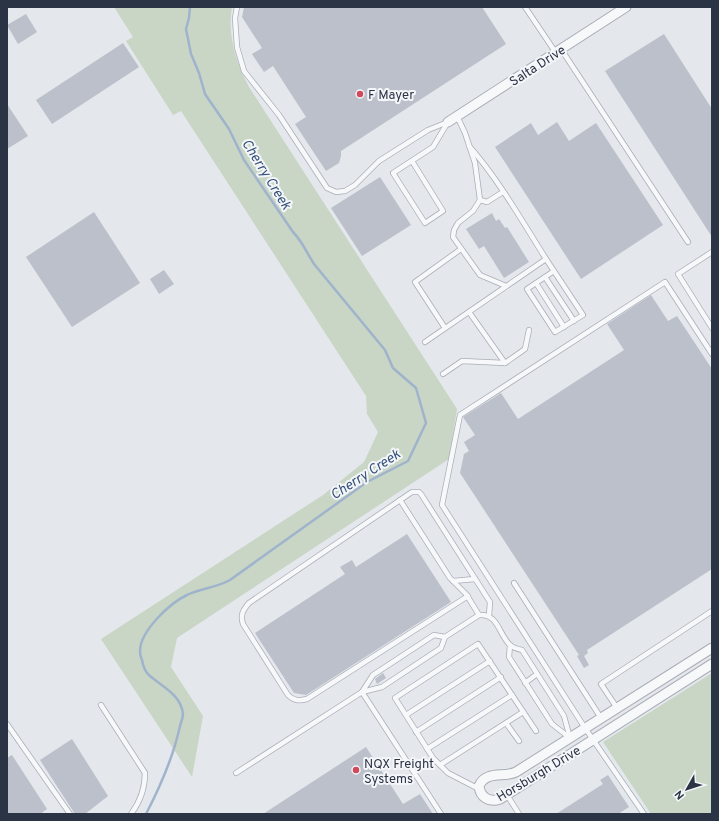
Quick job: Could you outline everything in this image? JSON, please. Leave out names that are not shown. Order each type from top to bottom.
[{"type":"street","name":"Salta Drive","points":[[448,122],[626,7]]},
{"type":"street","name":"Horsburgh Drive","points":[[712,648],[514,773],[494,775],[485,778],[480,783],[480,793],[488,800],[496,800],[507,795],[712,664]]},
{"type":"street","points":[[570,738],[578,750]]},
{"type":"lane","points":[[237,7],[235,18],[237,47],[244,71],[279,115],[327,188],[336,192],[345,191],[355,186],[379,161],[428,130],[448,122]]},
{"type":"lane","points":[[526,7],[558,51],[688,242]]},
{"type":"lane","points":[[457,116],[475,163],[480,200],[473,211],[458,223],[454,230],[454,238],[480,276],[506,286]]},
{"type":"lane","points":[[412,161],[443,211],[425,223],[393,173],[433,147],[448,122]]},
{"type":"lane","points":[[469,146],[479,157],[503,192],[583,315],[555,332],[527,289],[554,271]]},
{"type":"lane","points":[[480,200],[487,202],[503,192]]},
{"type":"lane","points":[[445,328],[415,282],[461,249]]},
{"type":"lane","points":[[712,252],[678,274],[712,328]]},
{"type":"lane","points":[[425,342],[546,259]]},
{"type":"lane","points":[[545,277],[574,321]]},
{"type":"lane","points":[[644,814],[585,728],[442,505],[460,415],[665,282],[712,354]]},
{"type":"lane","points":[[536,283],[564,327]]},
{"type":"lane","points":[[469,312],[505,363]]},
{"type":"lane","points":[[443,374],[462,361],[505,363],[525,349],[529,330]]},
{"type":"lane","points":[[468,596],[307,699],[296,700],[288,695],[243,624],[241,618],[244,608],[249,603],[412,492],[419,492],[421,494],[490,602],[489,616]]},
{"type":"lane","points":[[400,500],[453,581],[468,596],[479,614]]},
{"type":"lane","points":[[453,581],[475,579]]},
{"type":"lane","points":[[514,583],[602,718]]},
{"type":"lane","points":[[617,708],[601,684],[712,611]]},
{"type":"lane","points":[[236,773],[362,692],[382,687],[441,648],[445,637],[479,614],[489,616],[510,645],[522,650],[564,716],[570,738]]},
{"type":"lane","points":[[362,692],[373,674],[434,635],[445,637]]},
{"type":"lane","points":[[479,789],[448,773],[433,758],[395,698],[478,644],[536,731]]},
{"type":"lane","points":[[510,645],[508,657],[552,724],[570,738]]},
{"type":"lane","points":[[406,715],[490,661]]},
{"type":"lane","points":[[525,683],[537,674]]},
{"type":"lane","points":[[416,732],[500,677]]},
{"type":"lane","points":[[362,692],[441,814]]},
{"type":"lane","points":[[427,749],[512,695]]},
{"type":"lane","points":[[101,706],[145,773],[145,782],[140,801],[131,814]]},
{"type":"lane","points":[[440,765],[523,712]]},
{"type":"lane","points":[[506,723],[518,741]]},
{"type":"lane","points":[[7,724],[70,814]]},
{"type":"lane","points":[[507,795],[519,814]]},
{"type":"green space","points":[[114,7],[232,7],[231,28],[234,48],[240,68],[249,87],[457,409],[449,459],[177,638],[171,667],[203,716],[192,777],[101,639],[323,495],[364,462],[378,432],[367,414],[366,396],[181,111],[173,115],[126,41],[133,37]]},
{"type":"green space","points":[[712,673],[712,814],[651,814],[603,742]]},
{"type":"building","name":"F Mayer","points":[[244,7],[482,7],[506,44],[341,151],[339,163],[326,171],[295,124],[306,117],[273,66],[264,72],[252,54],[262,48],[242,17]]},
{"type":"building","points":[[26,14],[37,32],[18,44],[7,25]]},
{"type":"building","points":[[664,34],[712,109],[712,237],[605,71]]},
{"type":"building","points":[[123,43],[139,67],[52,124],[36,100]]},
{"type":"building","points":[[7,104],[28,136],[7,149]]},
{"type":"building","points":[[557,122],[569,141],[596,123],[663,225],[581,279],[495,147],[531,123],[538,135]]},
{"type":"building","points":[[380,177],[411,225],[362,256],[331,208]]},
{"type":"building","points":[[94,212],[140,283],[72,327],[26,257]]},
{"type":"building","points":[[492,213],[496,221],[499,219],[505,228],[507,227],[529,262],[504,278],[484,246],[479,249],[466,229]]},
{"type":"building","points":[[164,270],[174,284],[159,294],[150,279]]},
{"type":"building","points":[[651,295],[668,321],[677,316],[712,369],[712,569],[587,650],[588,653],[584,656],[589,665],[584,668],[577,656],[579,655],[460,473],[464,454],[469,451],[464,442],[475,435],[463,417],[501,393],[518,419],[624,350],[607,324]]},
{"type":"building","points":[[407,534],[451,602],[306,695],[294,693],[255,633],[345,574],[340,567],[352,560],[356,567]]},
{"type":"building","points":[[383,673],[386,678],[377,684],[375,679]]},
{"type":"building","points":[[72,739],[108,796],[85,814],[75,814],[40,760]]},
{"type":"building","name":"NQX Freight Systems","points":[[366,747],[403,804],[420,794],[433,814],[263,814]]},
{"type":"building","points":[[12,755],[47,809],[40,814],[7,814],[7,758]]},
{"type":"building","points":[[608,775],[629,807],[618,814],[556,814],[603,784],[600,780]]},
{"type":"waterway","name":"Cherry Creek","points":[[146,814],[170,760],[183,714],[182,707],[171,692],[148,674],[144,667],[140,651],[141,643],[150,627],[172,604],[187,595],[230,580],[367,482],[408,461],[426,423],[416,388],[393,368],[385,350],[314,264],[302,243],[244,160],[229,129],[205,94],[199,73],[191,54],[186,29],[190,7]]},
{"type":"place","name":"F Mayer","points":[[360,94]]},
{"type":"place","name":"NQX Freight Systems","points":[[356,770]]}]
